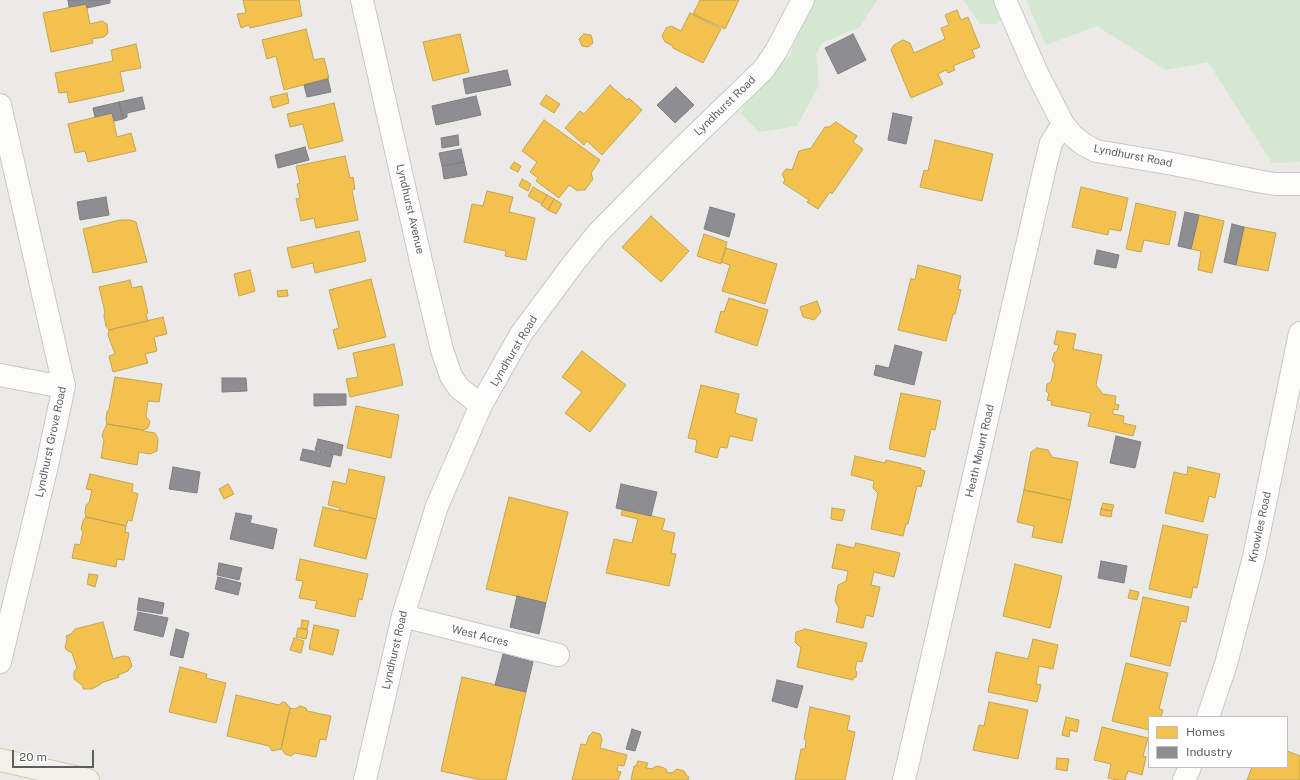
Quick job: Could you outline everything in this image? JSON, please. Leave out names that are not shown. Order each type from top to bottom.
[{"type":"main road","points":[[0,760],[88,780]]},
{"type":"street","name":"Lyndhurst Avenue","points":[[362,0],[442,350],[451,376],[459,388],[481,405]]},
{"type":"street","name":"Lyndhurst Road","points":[[365,780],[403,616],[437,506],[481,405],[521,334],[573,264],[597,234],[655,175],[764,69],[776,51],[803,0]]},
{"type":"street","name":"Lyndhurst Road","points":[[1005,0],[1036,71],[1063,124],[1082,144],[1096,151],[1173,164],[1257,181],[1275,184],[1300,184]]},
{"type":"street","name":"Lyndhurst Grove Road","points":[[0,105],[64,386],[0,662]]},
{"type":"street","name":"Heath Mount Road","points":[[904,780],[1046,161],[1051,143],[1063,124]]},
{"type":"street","name":"Knowles Road","points":[[1208,716],[1226,664],[1254,557],[1300,333]]},
{"type":"street","points":[[0,375],[64,386]]},
{"type":"street","name":"West Acres","points":[[403,616],[558,655]]},
{"type":"street","points":[[1184,780],[1190,768]]},
{"type":"green space","points":[[813,0],[877,0],[860,27],[822,43],[816,54],[819,85],[797,126],[759,132],[740,112],[760,87],[790,55],[805,15]]},
{"type":"green space","points":[[963,0],[998,0],[1004,17],[996,24],[980,24]]},
{"type":"green space","points":[[1026,0],[1300,0],[1300,162],[1272,163],[1208,62],[1166,70],[1097,26],[1046,45]]},
{"type":"building: Homes","points":[[243,0],[299,0],[302,16],[250,28],[249,25],[241,28],[237,14],[246,13]]},
{"type":"building: Homes","points":[[700,0],[739,0],[725,29],[693,14]]},
{"type":"building: Homes","points":[[86,4],[90,24],[102,21],[107,24],[108,33],[104,37],[92,39],[93,43],[51,52],[43,13]]},
{"type":"building: Homes","points":[[957,10],[961,20],[968,17],[980,47],[972,50],[975,57],[953,66],[955,70],[948,73],[946,70],[938,74],[943,84],[911,98],[891,50],[894,45],[903,40],[910,43],[914,53],[945,39],[941,28],[949,25],[945,15]]},
{"type":"building: Homes","points":[[690,13],[721,29],[703,63],[673,48],[673,46],[665,42],[662,36],[666,28],[671,26],[681,31]]},
{"type":"building: Homes","points":[[306,29],[314,60],[324,58],[329,78],[284,90],[276,56],[267,59],[262,40]]},
{"type":"building: Homes","points":[[460,34],[469,72],[433,81],[423,42]]},
{"type":"building: Homes","points":[[584,34],[591,35],[593,43],[588,47],[582,46],[579,39]]},
{"type":"building: Homes","points":[[136,44],[141,68],[120,72],[124,91],[69,103],[67,92],[59,93],[55,73],[113,61],[111,50]]},
{"type":"building: Homes","points":[[610,85],[627,100],[629,98],[642,110],[602,155],[587,141],[584,145],[565,128],[580,111],[584,114]]},
{"type":"building: Homes","points":[[287,93],[289,103],[273,108],[270,97]]},
{"type":"building: Homes","points":[[546,95],[560,104],[554,113],[540,104]]},
{"type":"building: Homes","points":[[334,103],[343,141],[309,149],[303,124],[290,127],[287,114]]},
{"type":"building: Homes","points":[[112,113],[117,137],[131,133],[136,151],[88,162],[85,151],[75,153],[68,124]]},
{"type":"building: Homes","points":[[544,120],[600,160],[591,173],[593,179],[585,190],[578,191],[569,185],[559,198],[536,181],[538,178],[530,172],[537,162],[522,151]]},
{"type":"building: Homes","points":[[836,122],[857,136],[853,142],[863,149],[832,194],[830,192],[818,209],[807,202],[809,200],[783,183],[785,180],[782,174],[786,169],[792,170],[799,151],[811,148],[825,127],[829,127]]},
{"type":"building: Homes","points":[[935,140],[993,154],[982,201],[920,187],[924,170],[928,171]]},
{"type":"building: Homes","points":[[345,156],[350,178],[353,177],[355,189],[352,190],[358,220],[316,228],[314,218],[301,221],[296,199],[300,198],[297,184],[300,183],[296,166]]},
{"type":"building: Homes","points":[[514,162],[521,166],[518,172],[510,168]]},
{"type":"building: Homes","points":[[522,179],[531,184],[528,191],[519,186]]},
{"type":"building: Homes","points":[[533,187],[547,195],[542,204],[528,196]]},
{"type":"building: Homes","points":[[1081,187],[1128,198],[1121,231],[1109,229],[1108,235],[1072,227]]},
{"type":"building: Homes","points":[[487,191],[513,197],[509,212],[535,218],[526,260],[505,256],[506,251],[464,242],[472,204],[483,206]]},
{"type":"building: Homes","points":[[547,195],[554,199],[548,210],[541,205]]},
{"type":"building: Homes","points":[[554,199],[562,204],[556,214],[548,210]]},
{"type":"building: Homes","points":[[1136,203],[1176,212],[1169,245],[1144,240],[1141,252],[1126,249]]},
{"type":"building: Homes","points":[[1199,215],[1224,221],[1212,273],[1198,270],[1201,251],[1191,249]]},
{"type":"building: Homes","points":[[651,216],[689,251],[661,282],[622,247]]},
{"type":"building: Homes","points":[[120,220],[130,220],[136,222],[147,262],[93,273],[83,229]]},
{"type":"building: Homes","points":[[1244,227],[1276,233],[1268,271],[1236,265]]},
{"type":"building: Homes","points":[[359,231],[366,261],[315,273],[313,263],[292,268],[287,248]]},
{"type":"building: Homes","points":[[704,234],[727,242],[721,264],[697,256]]},
{"type":"building: Homes","points":[[726,248],[777,264],[765,304],[722,291],[730,265],[721,262]]},
{"type":"building: Homes","points":[[918,265],[961,276],[958,289],[961,290],[946,341],[898,330],[911,278],[915,280]]},
{"type":"building: Homes","points":[[250,270],[255,291],[239,296],[234,274]]},
{"type":"building: Homes","points":[[371,279],[386,337],[338,349],[333,330],[339,328],[329,290]]},
{"type":"building: Homes","points":[[130,280],[132,288],[142,286],[148,313],[146,314],[148,321],[109,330],[106,326],[104,316],[105,312],[99,287]]},
{"type":"building: Homes","points":[[287,290],[288,296],[278,297],[277,291]]},
{"type":"building: Homes","points":[[729,298],[768,310],[757,346],[715,332],[721,311],[724,312]]},
{"type":"building: Homes","points":[[817,301],[821,312],[814,320],[803,317],[800,307]]},
{"type":"building: Homes","points":[[163,317],[167,334],[154,337],[157,351],[145,354],[148,363],[113,372],[109,356],[115,354],[108,335],[109,330]]},
{"type":"building: Homes","points":[[1057,331],[1076,334],[1073,349],[1102,355],[1096,385],[1103,394],[1116,396],[1115,404],[1119,405],[1118,410],[1113,409],[1113,414],[1124,416],[1123,423],[1136,426],[1133,436],[1088,426],[1091,413],[1051,405],[1052,401],[1047,400],[1049,394],[1046,391],[1047,384],[1051,382],[1055,364],[1052,360],[1059,345],[1054,344]]},
{"type":"building: Homes","points":[[394,344],[403,385],[350,397],[346,379],[358,377],[353,353]]},
{"type":"building: Homes","points":[[582,351],[626,385],[590,432],[565,413],[582,392],[562,377]]},
{"type":"building: Homes","points":[[115,377],[162,384],[159,402],[148,401],[146,416],[150,422],[148,428],[143,430],[107,424],[107,412],[109,409]]},
{"type":"building: Homes","points":[[701,385],[739,394],[735,413],[757,419],[752,441],[730,436],[727,448],[720,447],[717,458],[695,452],[697,440],[688,438]]},
{"type":"building: Homes","points":[[901,393],[941,401],[935,430],[931,429],[925,457],[889,449]]},
{"type":"building: Homes","points":[[356,406],[399,415],[391,458],[347,448]]},
{"type":"building: Homes","points":[[107,424],[155,433],[158,439],[157,451],[150,454],[139,452],[137,465],[101,458],[104,440],[102,436]]},
{"type":"building: Homes","points":[[1037,448],[1048,450],[1052,457],[1078,462],[1071,500],[1024,490],[1031,452]]},
{"type":"building: Homes","points":[[855,456],[885,463],[886,460],[921,468],[921,470],[925,471],[921,487],[917,486],[908,524],[906,524],[903,536],[871,529],[878,493],[873,488],[874,481],[851,475]]},
{"type":"building: Homes","points":[[1188,467],[1220,474],[1215,498],[1209,496],[1203,522],[1165,513],[1174,472],[1187,475]]},
{"type":"building: Homes","points":[[349,469],[385,477],[376,519],[339,510],[340,508],[328,505],[333,481],[346,484]]},
{"type":"building: Homes","points":[[90,474],[133,484],[132,492],[138,494],[132,521],[128,520],[126,526],[86,517],[86,505],[89,503],[92,490],[86,489]]},
{"type":"building: Homes","points":[[228,484],[234,494],[224,499],[219,489]]},
{"type":"building: Homes","points":[[1024,490],[1071,500],[1062,543],[1032,537],[1034,526],[1017,522]]},
{"type":"building: Homes","points":[[509,497],[568,512],[546,603],[486,589]]},
{"type":"building: Homes","points":[[1103,503],[1114,505],[1112,511],[1101,509]]},
{"type":"building: Homes","points":[[323,507],[376,519],[366,559],[314,546]]},
{"type":"building: Homes","points":[[832,508],[845,510],[842,521],[831,519]]},
{"type":"building: Homes","points":[[623,509],[665,519],[662,530],[675,533],[671,553],[676,554],[669,586],[606,573],[614,539],[632,543],[638,519],[621,515]]},
{"type":"building: Homes","points":[[1101,509],[1112,511],[1111,517],[1100,515]]},
{"type":"building: Homes","points":[[86,517],[126,526],[125,532],[129,533],[124,560],[117,559],[116,567],[72,558],[75,544],[80,545],[83,532],[81,529],[83,521]]},
{"type":"building: Homes","points":[[1163,525],[1208,535],[1197,588],[1193,587],[1191,598],[1149,589]]},
{"type":"building: Homes","points":[[856,543],[900,553],[894,577],[874,572],[871,585],[880,587],[873,617],[866,615],[863,628],[836,622],[839,608],[835,601],[838,585],[846,581],[848,571],[832,568],[837,544],[854,548]]},
{"type":"building: Homes","points":[[300,559],[368,574],[362,600],[359,599],[355,617],[315,608],[317,601],[299,598],[303,581],[296,580]]},
{"type":"building: Homes","points":[[1015,564],[1062,576],[1050,628],[1003,616]]},
{"type":"building: Homes","points":[[89,574],[98,575],[95,587],[87,584]]},
{"type":"building: Homes","points":[[1130,590],[1139,592],[1137,600],[1128,598]]},
{"type":"building: Homes","points":[[1143,597],[1189,607],[1186,622],[1181,621],[1170,666],[1130,656]]},
{"type":"building: Homes","points":[[302,620],[309,621],[307,629],[301,628]]},
{"type":"building: Homes","points":[[103,622],[113,659],[123,656],[129,657],[132,666],[128,671],[118,675],[119,677],[101,683],[92,689],[83,689],[83,686],[74,679],[74,672],[77,668],[72,653],[65,648],[67,639],[66,636],[71,634],[75,629]]},
{"type":"building: Homes","points":[[314,625],[339,630],[333,655],[309,649]]},
{"type":"building: Homes","points":[[298,628],[308,630],[306,639],[296,637]]},
{"type":"building: Homes","points":[[805,629],[867,643],[862,662],[857,661],[855,670],[857,672],[856,677],[853,678],[853,680],[797,667],[801,648],[795,642],[796,632]]},
{"type":"building: Homes","points":[[294,638],[304,641],[301,653],[290,650]]},
{"type":"building: Homes","points":[[1033,639],[1058,645],[1053,669],[1039,666],[1036,684],[1041,685],[1037,702],[988,692],[996,652],[1028,659]]},
{"type":"building: Homes","points":[[1126,663],[1168,673],[1159,709],[1163,710],[1161,716],[1148,716],[1148,730],[1112,721]]},
{"type":"building: Homes","points":[[180,667],[207,674],[206,678],[226,683],[216,723],[169,712]]},
{"type":"building: Homes","points":[[462,677],[526,692],[506,780],[481,780],[441,771]]},
{"type":"building: Homes","points":[[236,695],[279,705],[283,702],[286,703],[290,708],[281,749],[272,751],[269,746],[227,736]]},
{"type":"building: Homes","points":[[989,702],[1028,710],[1018,759],[973,750],[979,725],[984,726]]},
{"type":"building: Homes","points":[[300,706],[306,708],[307,711],[331,716],[326,740],[320,739],[316,757],[295,753],[291,756],[284,753],[281,749],[290,708],[295,709]]},
{"type":"building: Homes","points":[[810,707],[850,716],[847,730],[855,732],[845,780],[795,780],[801,749],[805,749],[806,740],[804,739]]},
{"type":"building: Homes","points":[[1066,717],[1079,720],[1077,732],[1070,730],[1069,737],[1062,735]]},
{"type":"building: Homes","points":[[1102,727],[1148,738],[1143,756],[1146,757],[1142,775],[1128,771],[1125,780],[1108,778],[1111,764],[1094,760]]},
{"type":"building: Homes","points":[[593,732],[600,734],[602,739],[600,748],[627,755],[624,766],[618,765],[617,771],[621,772],[618,780],[572,780],[581,744],[586,745],[589,736]]},
{"type":"building: Homes","points":[[1288,751],[1300,756],[1300,780],[1247,780],[1252,768],[1288,768]]},
{"type":"building: Homes","points":[[1057,758],[1069,759],[1067,771],[1056,769]]},
{"type":"building: Homes","points":[[638,761],[648,763],[646,768],[653,769],[654,767],[658,766],[667,770],[666,772],[672,773],[677,769],[684,771],[689,777],[688,780],[631,780],[634,766],[636,766]]},
{"type":"building: Industry","points":[[68,0],[110,0],[110,3],[87,8],[86,4],[69,7]]},
{"type":"building: Industry","points":[[853,34],[866,60],[838,74],[825,48]]},
{"type":"building: Industry","points":[[507,70],[511,85],[466,94],[463,79]]},
{"type":"building: Industry","points":[[328,79],[331,92],[307,97],[304,85]]},
{"type":"building: Industry","points":[[676,87],[694,105],[675,123],[657,105]]},
{"type":"building: Industry","points":[[476,96],[481,115],[436,125],[432,106]]},
{"type":"building: Industry","points":[[142,97],[145,109],[127,113],[127,117],[123,119],[119,102]]},
{"type":"building: Industry","points":[[119,102],[123,119],[114,121],[112,113],[95,117],[93,108]]},
{"type":"building: Industry","points":[[893,113],[912,117],[906,144],[888,140]]},
{"type":"building: Industry","points":[[458,135],[459,145],[442,148],[441,138]]},
{"type":"building: Industry","points":[[305,147],[309,160],[278,168],[275,155]]},
{"type":"building: Industry","points":[[461,149],[464,162],[442,166],[439,153]]},
{"type":"building: Industry","points":[[464,162],[467,175],[444,179],[442,166]]},
{"type":"building: Industry","points":[[106,197],[109,215],[80,220],[77,202]]},
{"type":"building: Industry","points":[[710,207],[735,214],[729,237],[704,229]]},
{"type":"building: Industry","points":[[1185,212],[1199,215],[1191,249],[1178,246]]},
{"type":"building: Industry","points":[[1232,224],[1244,227],[1236,265],[1224,262]]},
{"type":"building: Industry","points":[[1097,250],[1119,255],[1116,268],[1094,264]]},
{"type":"building: Industry","points":[[895,345],[922,352],[914,385],[874,375],[876,365],[889,368]]},
{"type":"building: Industry","points":[[222,378],[246,378],[247,391],[222,392]]},
{"type":"building: Industry","points":[[314,394],[346,394],[346,405],[314,406]]},
{"type":"building: Industry","points":[[1116,436],[1141,442],[1135,468],[1110,463]]},
{"type":"building: Industry","points":[[318,439],[343,445],[341,456],[315,450]]},
{"type":"building: Industry","points":[[303,449],[333,455],[330,467],[300,460]]},
{"type":"building: Industry","points":[[173,467],[200,472],[197,493],[169,489]]},
{"type":"building: Industry","points":[[621,484],[657,492],[651,516],[616,508]]},
{"type":"building: Industry","points":[[236,513],[252,516],[250,523],[277,529],[273,549],[230,539]]},
{"type":"building: Industry","points":[[1101,561],[1127,566],[1124,583],[1098,578]]},
{"type":"building: Industry","points":[[219,563],[242,568],[239,580],[217,575]]},
{"type":"building: Industry","points":[[218,577],[241,583],[238,595],[215,589]]},
{"type":"building: Industry","points":[[517,596],[546,603],[539,634],[510,627]]},
{"type":"building: Industry","points":[[139,598],[164,603],[162,614],[137,610]]},
{"type":"building: Industry","points":[[138,612],[168,618],[163,637],[134,630]]},
{"type":"building: Industry","points":[[176,629],[189,633],[183,658],[170,655]]},
{"type":"building: Industry","points":[[503,654],[533,662],[526,692],[495,685]]},
{"type":"building: Industry","points":[[777,680],[803,686],[797,708],[772,701]]},
{"type":"building: Industry","points":[[632,729],[641,732],[635,751],[626,749]]}]
